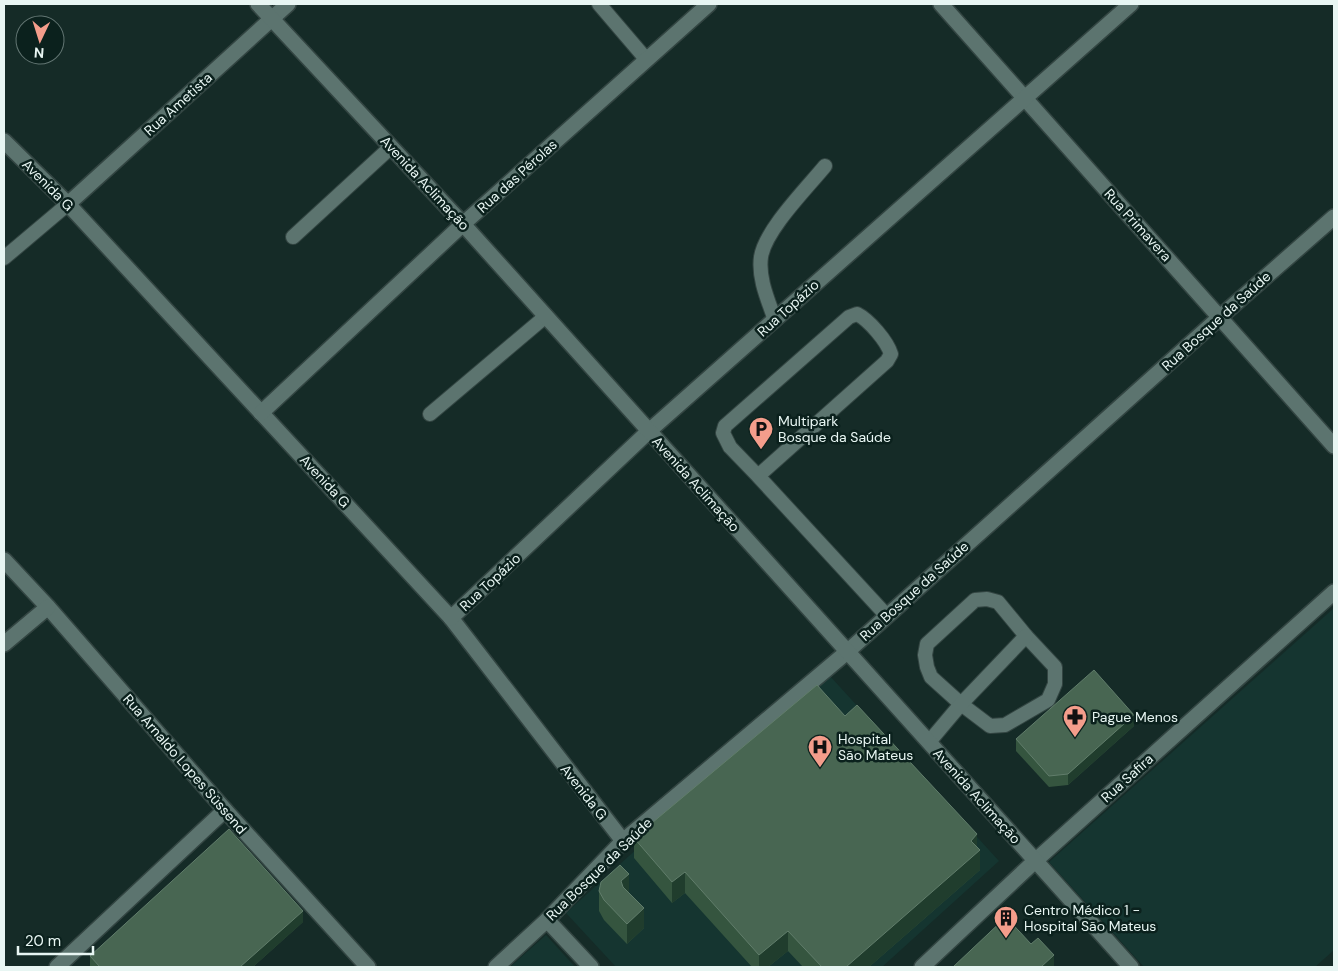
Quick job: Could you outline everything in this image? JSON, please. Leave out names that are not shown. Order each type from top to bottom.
[{"type":"street","name":"Avenida Aclimação","points":[[258,4],[463,224],[1131,967]]},
{"type":"street","name":"Rua Ametista","points":[[68,204],[288,4]]},
{"type":"street","name":"Rua das Pérolas","points":[[261,413],[463,224],[709,4]]},
{"type":"street","name":"Rua Primavera","points":[[941,4],[1334,446]]},
{"type":"street","name":"Rua Topázio","points":[[451,618],[649,432],[1131,4]]},
{"type":"street","name":"Avenida G","points":[[4,141],[68,204],[451,618],[623,841]]},
{"type":"street","name":"Rua Bosque da Saúde","points":[[496,967],[547,920],[623,841],[847,652],[1334,217]]},
{"type":"street","name":"Rua Arnaldo Lopes Süssend","points":[[4,560],[48,607],[225,810],[368,967]]},
{"type":"street","name":"Rua Safira","points":[[922,967],[1034,861],[1334,592]]},
{"type":"street","points":[[4,644],[48,607]]},
{"type":"street","points":[[58,967],[225,810]]},
{"type":"street","points":[[547,920],[591,967]]},
{"type":"lane","points":[[599,4],[646,59]]},
{"type":"lane","points":[[293,237],[391,147]]},
{"type":"lane","points":[[775,320],[762,277],[761,256],[771,232],[825,166]]},
{"type":"lane","points":[[4,258],[68,204]]},
{"type":"lane","points":[[758,476],[887,361],[891,354],[889,347],[864,318],[857,314],[849,317],[724,426],[723,433],[730,448],[887,616]]},
{"type":"lane","points":[[430,414],[546,316]]},
{"type":"lane","points":[[975,600],[998,602],[1055,667],[1055,684],[1048,700],[1005,725],[990,726],[961,704],[931,676],[926,667],[925,655],[927,644],[975,600]]},
{"type":"lane","points":[[928,742],[961,704],[1026,636]]},
{"type":"shaded area","points":[[1334,608],[1334,950],[1315,967],[1144,967],[1049,862]]},
{"type":"shaded area","name":"Hospital São Mateus","points":[[829,675],[999,861],[882,967],[616,967],[566,913]]},
{"type":"shaded area","points":[[546,935],[575,967],[510,967]]},
{"type":"building","name":"Pague Menos","points":[[1094,670],[1134,715],[1068,774],[1049,776],[1016,739]]},
{"type":"building","name":"Hospital São Mateus","points":[[817,685],[845,716],[857,705],[977,834],[971,841],[980,850],[846,967],[822,967],[788,931],[759,955],[685,872],[672,882],[634,838]]},
{"type":"building","points":[[229,829],[303,911],[240,967],[100,967],[90,956]]},
{"type":"building","points":[[620,865],[629,874],[621,881],[623,887],[644,908],[627,924],[604,900],[599,891],[601,882]]},
{"type":"building","name":"Centro Médico 1 - Hospital São Mateus","points":[[1006,917],[1031,944],[1038,938],[1054,955],[1041,967],[953,967]]},
{"type":"place","name":"Multipark Bosque da Saúde","points":[[761,450]]},
{"type":"place","name":"Pague Menos","points":[[1075,738]]},
{"type":"place","name":"Hospital São Mateus","points":[[820,768]]},
{"type":"place","name":"Centro Médico 1 - Hospital São Mateus","points":[[1006,939]]}]
